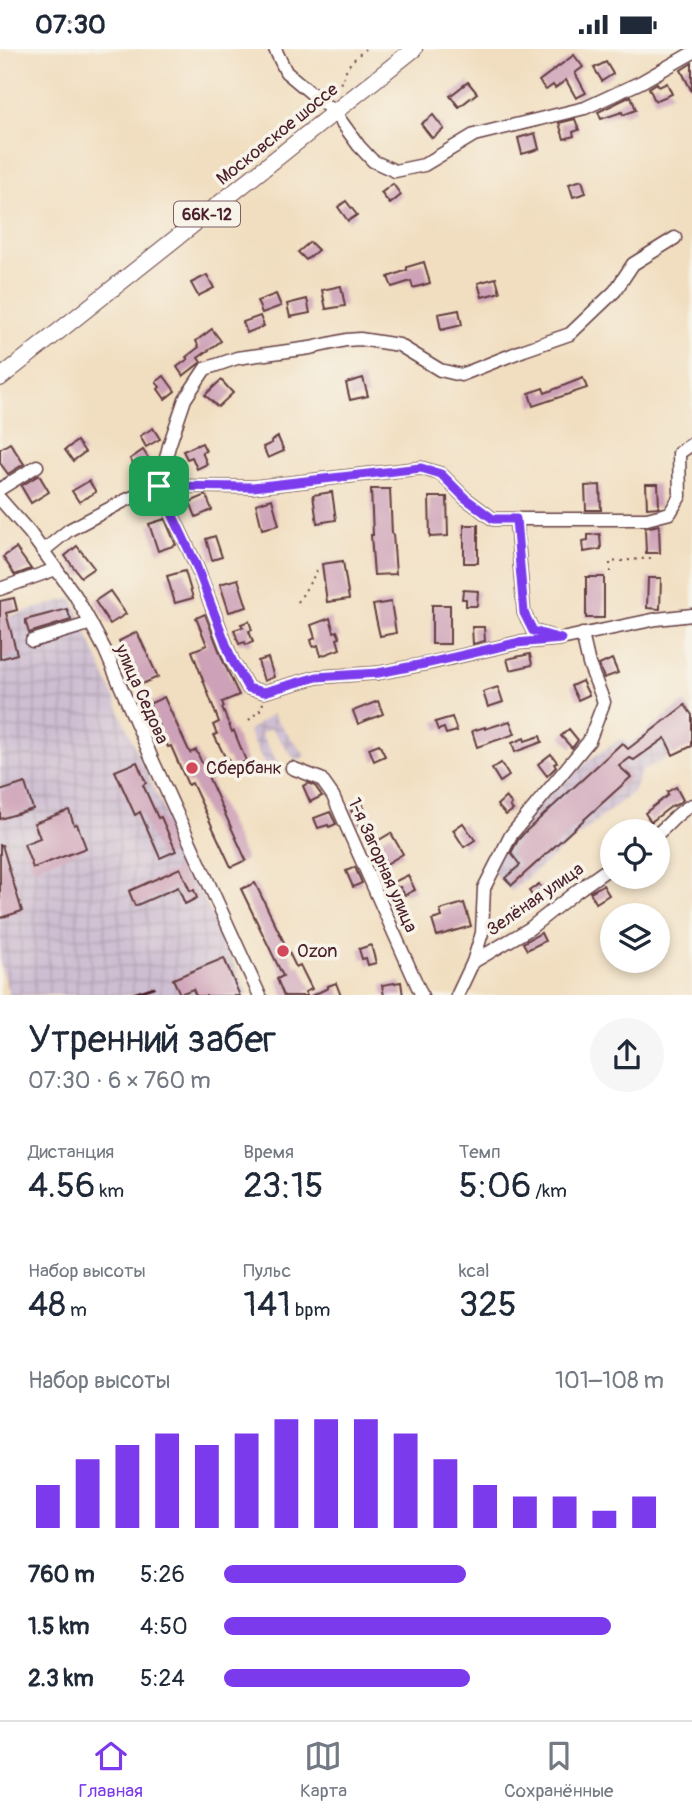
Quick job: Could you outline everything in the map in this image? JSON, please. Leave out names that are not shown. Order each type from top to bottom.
[{"type":"main road","name":"Московское шоссе","points":[[0,379],[329,108],[414,49]]},
{"type":"street","points":[[275,49],[286,72],[329,108],[373,161],[395,171],[424,165],[474,135],[585,108],[641,82],[692,53]]},
{"type":"street","points":[[675,238],[633,264],[615,291],[570,334],[461,375],[440,370],[399,345],[359,339],[237,358],[205,369],[185,399],[159,486],[196,565],[232,660],[248,688],[264,692],[317,677],[378,673],[516,643],[561,639],[657,619],[692,615]]},
{"type":"street","points":[[43,551],[69,530],[159,486],[253,487],[421,468],[441,474],[465,498],[493,519],[647,519],[670,513],[680,496],[679,453],[692,444]]},
{"type":"street","points":[[0,489],[37,466]]},
{"type":"street","name":"улица Седова","points":[[0,499],[30,533],[75,595],[90,622],[260,995]]},
{"type":"street","points":[[516,519],[524,613],[533,631],[561,639]]},
{"type":"street","points":[[3,585],[56,569]]},
{"type":"street","points":[[32,641],[90,622]]},
{"type":"street","points":[[457,995],[482,933],[484,888],[512,835],[589,741],[604,702],[589,664],[582,634]]},
{"type":"street","name":"1-я Загорная улица","points":[[292,768],[321,779],[333,796],[422,995]]},
{"type":"street","points":[[670,823],[680,811],[692,805]]},
{"type":"street","name":"Зелёная улица","points":[[473,961],[529,929],[600,874]]},
{"type":"path","points":[[329,108],[344,79],[344,72],[366,49]]},
{"type":"path","points":[[610,572],[610,562],[651,558]]},
{"type":"path","points":[[298,602],[317,571]]},
{"type":"path","points":[[250,720],[262,708],[264,692]]},
{"type":"shaded area","points":[[72,598],[133,742],[248,995],[9,995],[0,963],[0,619]]},
{"type":"shaded area","points":[[684,702],[692,713],[692,736],[662,761],[642,770],[634,791],[511,891],[488,868],[519,817],[589,760],[622,738],[629,744]]},
{"type":"shaded area","points":[[272,714],[305,755],[297,762],[271,728],[261,734],[280,767],[269,773],[248,731]]},
{"type":"building","points":[[574,55],[583,67],[575,73],[586,93],[576,98],[566,80],[555,88],[553,85],[546,90],[539,81]]},
{"type":"building","points":[[606,62],[613,74],[602,81],[594,68]]},
{"type":"building","points":[[692,63],[692,92],[681,70]]},
{"type":"building","points":[[468,82],[477,93],[459,107],[450,96]]},
{"type":"building","points":[[657,83],[659,87],[667,83],[672,94],[655,101],[649,88]]},
{"type":"building","points":[[631,96],[636,110],[601,119],[598,112]]},
{"type":"building","points":[[433,115],[444,129],[432,138],[421,124]]},
{"type":"building","points":[[575,119],[579,130],[573,132],[574,136],[564,139],[559,123]]},
{"type":"building","points":[[535,133],[539,149],[522,154],[518,138]]},
{"type":"building","points":[[582,180],[586,193],[573,197],[569,184]]},
{"type":"building","points":[[393,184],[401,195],[390,204],[381,193]]},
{"type":"building","points":[[346,201],[357,215],[348,221],[338,207]]},
{"type":"building","points":[[310,242],[318,250],[306,260],[298,252]]},
{"type":"building","points":[[424,262],[430,283],[413,288],[411,281],[392,287],[388,277]]},
{"type":"building","points":[[207,275],[214,288],[198,296],[191,283]]},
{"type":"building","points":[[496,278],[500,292],[482,297],[478,283]]},
{"type":"building","points":[[341,286],[345,306],[326,309],[322,290]]},
{"type":"building","points":[[276,294],[281,306],[262,313],[257,301]]},
{"type":"building","points":[[307,299],[310,313],[290,317],[287,304]]},
{"type":"building","points":[[459,310],[462,325],[441,330],[438,314]]},
{"type":"building","points":[[260,316],[264,326],[247,333],[243,322]]},
{"type":"building","points":[[212,329],[221,341],[198,358],[201,362],[183,376],[177,367],[199,347],[196,341]]},
{"type":"building","points":[[164,376],[175,391],[165,399],[156,382]]},
{"type":"building","points":[[363,378],[368,396],[350,400],[346,383]]},
{"type":"building","points":[[583,378],[587,388],[533,406],[529,393],[543,388],[545,393]]},
{"type":"building","points":[[221,380],[233,393],[218,407],[205,395]]},
{"type":"building","points":[[153,428],[160,439],[146,447],[140,436]]},
{"type":"building","points":[[278,437],[284,451],[268,458],[263,447]]},
{"type":"building","points":[[77,441],[85,452],[73,461],[65,450]]},
{"type":"building","points":[[10,443],[24,464],[8,474],[0,463],[0,449]]},
{"type":"building","points":[[202,443],[207,464],[197,469],[192,457],[187,459],[183,451]]},
{"type":"building","points":[[143,450],[149,459],[148,463],[138,470],[130,459]]},
{"type":"building","points":[[39,475],[49,492],[31,503],[21,486]]},
{"type":"building","points":[[89,481],[96,492],[79,502],[72,491]]},
{"type":"building","points":[[646,484],[658,484],[659,507],[647,508]]},
{"type":"building","points":[[600,485],[601,510],[586,510],[585,486]]},
{"type":"building","points":[[371,489],[390,489],[396,574],[374,575]]},
{"type":"building","points":[[332,492],[336,520],[317,523],[313,495]]},
{"type":"building","points":[[206,495],[212,510],[196,517],[190,502]]},
{"type":"building","points":[[429,497],[447,497],[448,536],[430,537]]},
{"type":"building","points":[[272,499],[279,525],[262,529],[256,504]]},
{"type":"building","points":[[165,519],[176,545],[158,551],[149,524]]},
{"type":"building","points":[[464,525],[478,525],[478,563],[464,563]]},
{"type":"building","points":[[659,525],[660,553],[646,553],[645,528]]},
{"type":"building","points":[[600,534],[601,549],[584,552],[583,541],[588,540],[588,535]]},
{"type":"building","points":[[215,536],[222,557],[212,560],[206,539]]},
{"type":"building","points":[[77,546],[94,568],[81,577],[65,556]]},
{"type":"building","points":[[16,548],[31,569],[15,575],[3,557]]},
{"type":"building","points":[[343,561],[349,599],[327,602],[322,564]]},
{"type":"building","points":[[185,571],[193,598],[175,603],[167,576]]},
{"type":"building","points":[[586,577],[604,577],[604,618],[586,618]]},
{"type":"building","points":[[648,578],[661,578],[660,609],[647,608]]},
{"type":"building","points":[[238,579],[247,607],[229,612],[220,584]]},
{"type":"building","points":[[463,590],[478,591],[477,606],[466,606],[466,599],[462,599]]},
{"type":"building","points":[[110,591],[126,614],[110,624],[95,601]]},
{"type":"building","points":[[14,598],[17,610],[6,613],[17,654],[0,659],[0,601]]},
{"type":"building","points":[[391,602],[396,633],[380,636],[373,605]]},
{"type":"building","points":[[432,605],[450,605],[450,644],[432,644]]},
{"type":"building","points":[[67,609],[71,620],[29,633],[25,620]]},
{"type":"building","points":[[205,614],[239,695],[222,702],[222,708],[246,761],[232,767],[214,735],[217,734],[213,725],[219,722],[192,651],[207,645],[196,618]]},
{"type":"building","points":[[330,618],[334,632],[337,631],[340,638],[337,639],[340,649],[321,656],[318,645],[313,647],[311,640],[315,638],[311,625]]},
{"type":"building","points":[[249,621],[253,642],[239,644],[234,630]]},
{"type":"building","points":[[472,627],[484,627],[485,641],[473,644]]},
{"type":"building","points":[[137,632],[158,677],[140,685],[119,641]]},
{"type":"building","points":[[530,654],[532,665],[510,670],[507,659]]},
{"type":"building","points":[[268,658],[274,677],[264,681],[258,661]]},
{"type":"building","points":[[612,659],[618,673],[604,678],[599,665]]},
{"type":"building","points":[[582,681],[589,695],[578,700],[571,686]]},
{"type":"building","points":[[498,687],[503,702],[488,707],[483,692]]},
{"type":"building","points":[[164,697],[190,753],[196,750],[246,860],[231,867],[192,783],[188,785],[149,704]]},
{"type":"building","points":[[378,701],[383,714],[358,724],[353,711]]},
{"type":"building","points":[[685,705],[692,715],[692,746],[673,755],[665,738],[634,760],[630,758],[619,766],[631,777],[512,885],[505,878],[520,865],[511,853],[525,832],[622,743],[628,749]]},
{"type":"building","points":[[452,717],[457,731],[446,734],[444,728],[438,730],[435,722]]},
{"type":"building","points":[[510,721],[515,734],[477,747],[472,731]]},
{"type":"building","points":[[569,729],[578,740],[572,748],[561,736]]},
{"type":"building","points":[[540,736],[542,742],[515,752],[512,743]]},
{"type":"building","points":[[379,744],[385,756],[374,761],[369,748]]},
{"type":"building","points":[[551,754],[557,762],[547,776],[538,764]]},
{"type":"building","points":[[137,762],[146,783],[143,785],[176,851],[160,858],[140,812],[135,815],[115,771]]},
{"type":"building","points":[[501,763],[509,776],[500,782],[492,769]]},
{"type":"building","points":[[25,783],[33,809],[0,819],[0,791]]},
{"type":"building","points":[[308,783],[315,786],[322,796],[310,802],[303,786]]},
{"type":"building","points":[[676,787],[683,800],[655,819],[649,819],[645,813],[668,795],[667,792]]},
{"type":"building","points":[[506,797],[513,810],[506,815],[497,805]]},
{"type":"building","points":[[362,804],[370,821],[359,826],[351,810]]},
{"type":"building","points":[[69,810],[86,848],[33,868],[24,844],[40,838],[34,823]]},
{"type":"building","points":[[330,812],[336,824],[318,828],[314,818]]},
{"type":"building","points":[[463,823],[475,840],[464,847],[453,830]]},
{"type":"building","points":[[391,833],[403,854],[386,864],[374,843]]},
{"type":"building","points":[[0,845],[22,911],[0,918]]},
{"type":"building","points":[[355,867],[362,883],[353,887],[346,871]]},
{"type":"building","points":[[180,868],[190,891],[194,890],[197,898],[185,904],[178,887],[135,906],[129,891]]},
{"type":"building","points":[[408,875],[415,890],[405,895],[394,882]]},
{"type":"building","points":[[255,883],[296,967],[300,965],[312,989],[305,992],[306,995],[284,995],[277,979],[283,976],[241,889]]},
{"type":"building","points":[[539,884],[549,899],[539,905],[529,891]]},
{"type":"building","points":[[600,887],[609,895],[596,903],[590,892]]},
{"type":"building","points":[[464,903],[471,926],[437,936],[432,920],[442,917],[440,910]]},
{"type":"building","points":[[541,933],[545,941],[527,950],[523,943]]},
{"type":"building","points":[[371,945],[376,963],[368,965],[366,958],[362,959],[359,949]]},
{"type":"building","points":[[224,958],[240,995],[196,995],[193,989],[180,994],[173,979]]},
{"type":"building","points":[[401,982],[403,995],[384,995],[382,985]]},
{"type":"building","points":[[336,983],[341,995],[313,995],[328,988]]},
{"type":"railway","points":[[129,995],[154,987]]},
{"type":"place","name":"Сбербанк","points":[[192,768]]},
{"type":"place","name":"Ozon","points":[[283,951]]},
{"type":"route","points":[[421,468],[441,474],[465,498],[493,519],[516,519],[524,613],[533,631],[561,639],[516,643],[378,673],[317,677],[264,692],[248,688],[232,660],[196,565],[159,486],[253,487],[421,468]]}]
